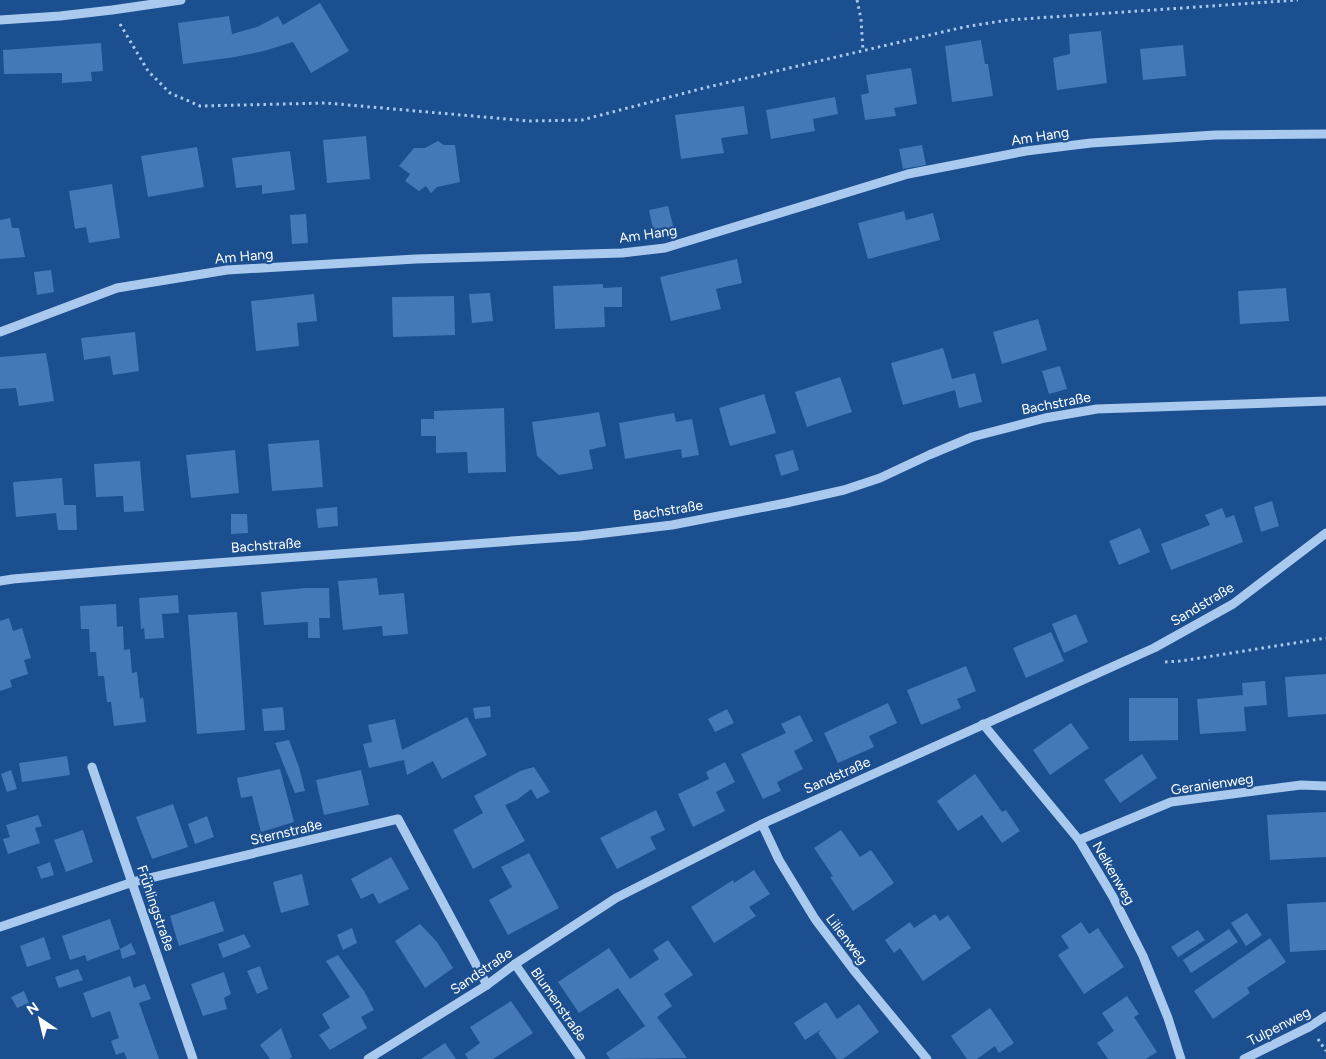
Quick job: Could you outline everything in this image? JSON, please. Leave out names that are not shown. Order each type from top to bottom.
[{"type":"street","points":[[0,20],[60,16],[181,0]]},
{"type":"street","name":"Am Hang","points":[[0,332],[117,288],[227,270],[416,259],[622,253],[665,248],[908,174],[1026,151],[1091,143],[1215,135],[1326,134]]},
{"type":"street","name":"Bachstraße","points":[[0,581],[121,570],[580,536],[672,525],[844,490],[880,478],[972,437],[1045,418],[1097,409],[1326,401]]},
{"type":"street","name":"Sandstraße","points":[[368,1059],[487,985],[515,964],[616,898],[762,824],[1154,648],[1233,604],[1326,533]]},
{"type":"street","name":"Nelkenweg","points":[[983,724],[1079,840],[1113,897],[1143,956],[1168,1018],[1181,1059]]},
{"type":"street","name":"Frühlingstraße","points":[[92,767],[193,1059]]},
{"type":"street","name":"Geranienweg","points":[[1079,840],[1171,802],[1302,785],[1326,786]]},
{"type":"street","name":"Sternstraße","points":[[0,927],[133,882],[398,819],[487,985]]},
{"type":"street","name":"Lilienweg","points":[[762,824],[780,860],[815,919],[856,973],[927,1059]]},
{"type":"street","name":"Blumenstraße","points":[[515,964],[581,1059]]},
{"type":"street","name":"Tulpenweg","points":[[1244,1059],[1309,1027],[1326,1016]]},
{"type":"path","points":[[857,0],[861,19],[863,51]]},
{"type":"path","points":[[112,10],[148,71],[170,93],[200,106],[326,103],[528,121],[582,120],[704,88],[964,27],[1008,20],[1298,0]]},
{"type":"path","points":[[1162,662],[1181,661],[1326,638]]},
{"type":"building","points":[[320,3],[349,51],[311,73],[293,42],[235,57],[183,64],[178,23],[229,16],[232,34],[257,27],[278,16],[283,25]]},
{"type":"building","points":[[1101,31],[1107,83],[1057,90],[1053,58],[1070,54],[1069,34]]},
{"type":"building","points":[[981,40],[985,64],[988,64],[993,96],[952,102],[945,46]]},
{"type":"building","points":[[101,43],[103,71],[91,72],[92,81],[62,83],[62,73],[4,74],[3,50]]},
{"type":"building","points":[[1183,45],[1186,76],[1143,80],[1140,49]]},
{"type":"building","points":[[911,68],[917,104],[894,108],[896,116],[865,120],[861,95],[869,93],[866,75]]},
{"type":"building","points":[[835,97],[838,114],[813,119],[815,131],[771,139],[766,110]]},
{"type":"building","points":[[744,106],[748,134],[721,138],[724,153],[681,159],[675,115]]},
{"type":"building","points":[[366,136],[370,179],[327,183],[323,140]]},
{"type":"building","points":[[438,141],[444,145],[455,145],[460,182],[437,187],[431,193],[426,186],[419,191],[405,181],[410,174],[399,166],[414,148],[425,148]]},
{"type":"building","points":[[922,145],[926,165],[903,169],[899,149]]},
{"type":"building","points":[[197,147],[204,187],[148,197],[141,156]]},
{"type":"building","points":[[290,151],[295,190],[262,194],[262,185],[236,188],[232,158]]},
{"type":"building","points":[[112,184],[120,238],[89,243],[86,227],[75,229],[69,191]]},
{"type":"building","points":[[668,206],[674,229],[654,234],[649,210]]},
{"type":"building","points":[[904,211],[906,220],[933,213],[940,240],[868,259],[858,223]]},
{"type":"building","points":[[306,214],[308,243],[292,244],[290,215]]},
{"type":"building","points":[[10,218],[12,228],[19,228],[25,257],[0,259],[0,220]]},
{"type":"building","points":[[737,259],[742,283],[716,289],[721,309],[671,321],[660,277]]},
{"type":"building","points":[[51,270],[54,292],[37,295],[34,272]]},
{"type":"building","points":[[603,284],[603,288],[622,287],[622,307],[604,307],[605,327],[555,329],[553,286]]},
{"type":"building","points":[[1286,288],[1289,321],[1240,324],[1238,291]]},
{"type":"building","points":[[490,293],[493,321],[472,323],[469,294]]},
{"type":"building","points":[[314,294],[317,321],[297,323],[299,346],[256,351],[251,301]]},
{"type":"building","points":[[454,296],[455,335],[393,337],[392,297]]},
{"type":"building","points":[[1038,319],[1047,350],[1002,364],[993,332]]},
{"type":"building","points":[[135,332],[139,371],[113,375],[110,356],[84,360],[81,338]]},
{"type":"building","points":[[943,348],[952,379],[975,373],[982,402],[959,408],[955,390],[903,405],[891,363]]},
{"type":"building","points":[[46,353],[54,401],[19,406],[16,388],[0,389],[0,357]]},
{"type":"building","points":[[1060,366],[1067,389],[1049,394],[1042,371]]},
{"type":"building","points":[[840,377],[852,412],[807,427],[795,392]]},
{"type":"building","points":[[764,394],[776,433],[730,446],[719,408]]},
{"type":"building","points":[[504,408],[506,472],[468,473],[467,452],[436,453],[436,436],[421,436],[421,419],[434,419],[434,411]]},
{"type":"building","points":[[599,412],[606,446],[589,450],[593,469],[559,475],[537,456],[532,422]]},
{"type":"building","points":[[674,413],[676,422],[692,419],[699,455],[682,458],[681,449],[625,459],[619,423]]},
{"type":"building","points":[[319,440],[323,487],[272,491],[268,444]]},
{"type":"building","points":[[235,450],[239,493],[191,498],[186,455]]},
{"type":"building","points":[[793,450],[799,470],[781,476],[775,455]]},
{"type":"building","points":[[140,461],[144,511],[124,512],[123,496],[96,497],[94,464]]},
{"type":"building","points":[[62,478],[64,505],[76,505],[77,530],[58,530],[56,513],[16,517],[13,482]]},
{"type":"building","points":[[1272,501],[1279,526],[1261,532],[1254,507]]},
{"type":"building","points":[[337,507],[338,526],[318,528],[316,509]]},
{"type":"building","points":[[1222,508],[1226,518],[1234,515],[1243,542],[1171,570],[1161,544],[1210,525],[1205,515]]},
{"type":"building","points":[[231,514],[247,514],[248,533],[231,534]]},
{"type":"building","points":[[1140,528],[1150,552],[1119,565],[1109,541]]},
{"type":"building","points":[[377,578],[379,595],[404,593],[408,634],[383,636],[382,626],[343,630],[338,581]]},
{"type":"building","points":[[329,588],[330,618],[319,618],[320,638],[308,638],[308,622],[264,625],[261,592]]},
{"type":"building","points":[[178,595],[179,613],[162,614],[164,638],[145,639],[144,628],[141,629],[139,598]]},
{"type":"building","points":[[116,604],[117,627],[123,626],[124,650],[130,649],[132,673],[137,672],[140,699],[143,697],[146,722],[114,726],[111,702],[107,702],[104,676],[98,676],[96,652],[90,652],[89,629],[81,629],[80,606]]},
{"type":"building","points":[[237,612],[245,730],[197,734],[188,615]]},
{"type":"building","points":[[1076,614],[1088,642],[1064,653],[1052,624]]},
{"type":"building","points":[[9,618],[13,631],[22,628],[31,658],[24,660],[28,674],[10,680],[12,687],[0,691],[0,621]]},
{"type":"building","points":[[1051,632],[1064,661],[1026,678],[1013,648]]},
{"type":"building","points":[[966,666],[976,691],[957,699],[961,708],[921,725],[907,690]]},
{"type":"building","points":[[1326,674],[1326,714],[1288,717],[1285,677]]},
{"type":"building","points":[[1265,681],[1267,705],[1244,707],[1246,731],[1200,734],[1197,699],[1243,695],[1242,683]]},
{"type":"building","points":[[1129,698],[1178,698],[1178,740],[1129,741]]},
{"type":"building","points":[[888,703],[897,723],[869,736],[874,747],[838,763],[824,733]]},
{"type":"building","points":[[490,706],[491,717],[475,719],[473,708]]},
{"type":"building","points":[[283,707],[285,730],[264,731],[262,709]]},
{"type":"building","points":[[727,709],[734,723],[715,732],[708,719]]},
{"type":"building","points":[[800,715],[813,741],[794,751],[803,769],[777,782],[781,791],[763,799],[741,754],[786,733],[781,724]]},
{"type":"building","points":[[467,717],[487,755],[442,779],[433,761],[407,775],[404,760],[369,768],[363,744],[372,742],[368,725],[395,719],[402,750]]},
{"type":"building","points":[[1071,723],[1089,748],[1050,775],[1033,750]]},
{"type":"building","points":[[289,740],[305,791],[295,793],[275,743]]},
{"type":"building","points":[[1142,754],[1157,778],[1120,803],[1104,780]]},
{"type":"building","points":[[67,756],[70,775],[22,782],[19,763]]},
{"type":"building","points":[[725,762],[735,782],[716,792],[725,811],[693,827],[678,794],[709,779],[706,772]]},
{"type":"building","points":[[534,767],[550,792],[537,799],[531,789],[517,800],[505,805],[525,841],[473,869],[453,830],[483,813],[474,796],[520,771]]},
{"type":"building","points":[[280,769],[294,822],[261,832],[252,796],[241,798],[237,778]]},
{"type":"building","points":[[11,770],[17,789],[7,792],[1,774]]},
{"type":"building","points":[[361,770],[369,805],[324,815],[316,780]]},
{"type":"building","points":[[975,774],[1002,812],[1006,810],[1020,831],[1002,843],[982,815],[958,831],[937,801]]},
{"type":"building","points":[[173,804],[188,847],[152,859],[136,817]]},
{"type":"building","points":[[656,810],[665,830],[650,837],[656,849],[617,869],[600,838]]},
{"type":"building","points":[[1326,812],[1326,857],[1270,860],[1267,815]]},
{"type":"building","points":[[38,815],[42,826],[35,828],[40,843],[8,854],[3,839],[10,837],[6,825]]},
{"type":"building","points":[[207,816],[214,837],[195,844],[188,824]]},
{"type":"building","points":[[83,830],[93,862],[66,872],[54,840]]},
{"type":"building","points":[[841,830],[860,857],[871,850],[894,883],[853,911],[830,877],[833,876],[814,848]]},
{"type":"building","points":[[529,853],[559,908],[508,935],[489,900],[512,887],[501,867]]},
{"type":"building","points":[[391,857],[409,889],[379,904],[373,893],[361,899],[351,879]]},
{"type":"building","points":[[50,862],[54,875],[41,879],[37,867]]},
{"type":"building","points":[[754,870],[770,894],[749,907],[756,916],[714,943],[691,907],[733,880],[734,883]]},
{"type":"building","points":[[302,874],[309,905],[281,913],[273,882]]},
{"type":"building","points":[[214,901],[224,931],[179,946],[170,916]]},
{"type":"building","points":[[1326,902],[1326,950],[1290,952],[1287,904]]},
{"type":"building","points":[[1247,913],[1262,935],[1246,946],[1231,923]]},
{"type":"building","points":[[935,914],[940,921],[948,915],[971,948],[923,981],[900,948],[894,953],[885,940],[910,922],[914,928]]},
{"type":"building","points":[[110,919],[120,949],[87,961],[85,955],[70,960],[62,936]]},
{"type":"building","points":[[1081,922],[1089,934],[1098,928],[1124,967],[1084,994],[1058,955],[1069,948],[1061,936]]},
{"type":"building","points":[[420,924],[437,942],[453,968],[425,988],[395,941]]},
{"type":"building","points":[[352,928],[357,943],[343,950],[337,935]]},
{"type":"building","points":[[1229,929],[1238,942],[1191,973],[1183,960]]},
{"type":"building","points":[[1198,930],[1205,940],[1178,957],[1171,947]]},
{"type":"building","points":[[244,934],[251,947],[223,958],[218,944]]},
{"type":"building","points":[[44,937],[51,959],[27,967],[20,946]]},
{"type":"building","points":[[1270,938],[1286,962],[1247,988],[1250,993],[1213,1019],[1194,991]]},
{"type":"building","points":[[668,940],[693,975],[664,994],[672,1006],[657,1017],[687,1058],[610,1059],[606,1053],[645,1026],[618,988],[579,1013],[558,982],[609,948],[630,979],[659,959],[653,950]]},
{"type":"building","points":[[131,943],[136,954],[122,959],[120,949]]},
{"type":"building","points":[[338,955],[364,991],[374,1010],[361,1017],[367,1028],[330,1050],[319,1035],[330,1028],[322,1014],[350,997],[326,961]]},
{"type":"building","points":[[260,966],[268,989],[257,994],[247,971]]},
{"type":"building","points":[[78,969],[83,980],[59,988],[55,977]]},
{"type":"building","points":[[224,972],[231,994],[224,998],[227,1009],[203,1016],[191,984]]},
{"type":"building","points":[[130,976],[134,988],[145,984],[151,999],[139,1003],[159,1059],[127,1059],[124,1052],[116,1055],[111,1041],[119,1038],[110,1011],[92,1018],[83,993]]},
{"type":"building","points":[[24,991],[29,1003],[17,1008],[11,997]]},
{"type":"building","points":[[1127,996],[1139,1014],[1134,1017],[1157,1052],[1146,1059],[1108,1059],[1097,1043],[1114,1031],[1102,1013]]},
{"type":"building","points":[[511,1001],[533,1033],[493,1059],[468,1059],[465,1054],[480,1043],[470,1027]]},
{"type":"building","points":[[826,1002],[837,1019],[859,1004],[879,1032],[843,1059],[837,1059],[818,1033],[822,1029],[805,1040],[794,1023]]},
{"type":"building","points":[[990,1008],[1014,1043],[999,1053],[995,1046],[977,1059],[967,1059],[951,1036]]},
{"type":"building","points":[[281,1028],[292,1057],[289,1059],[270,1059],[260,1045]]},
{"type":"building","points":[[445,1043],[456,1059],[421,1059]]}]
